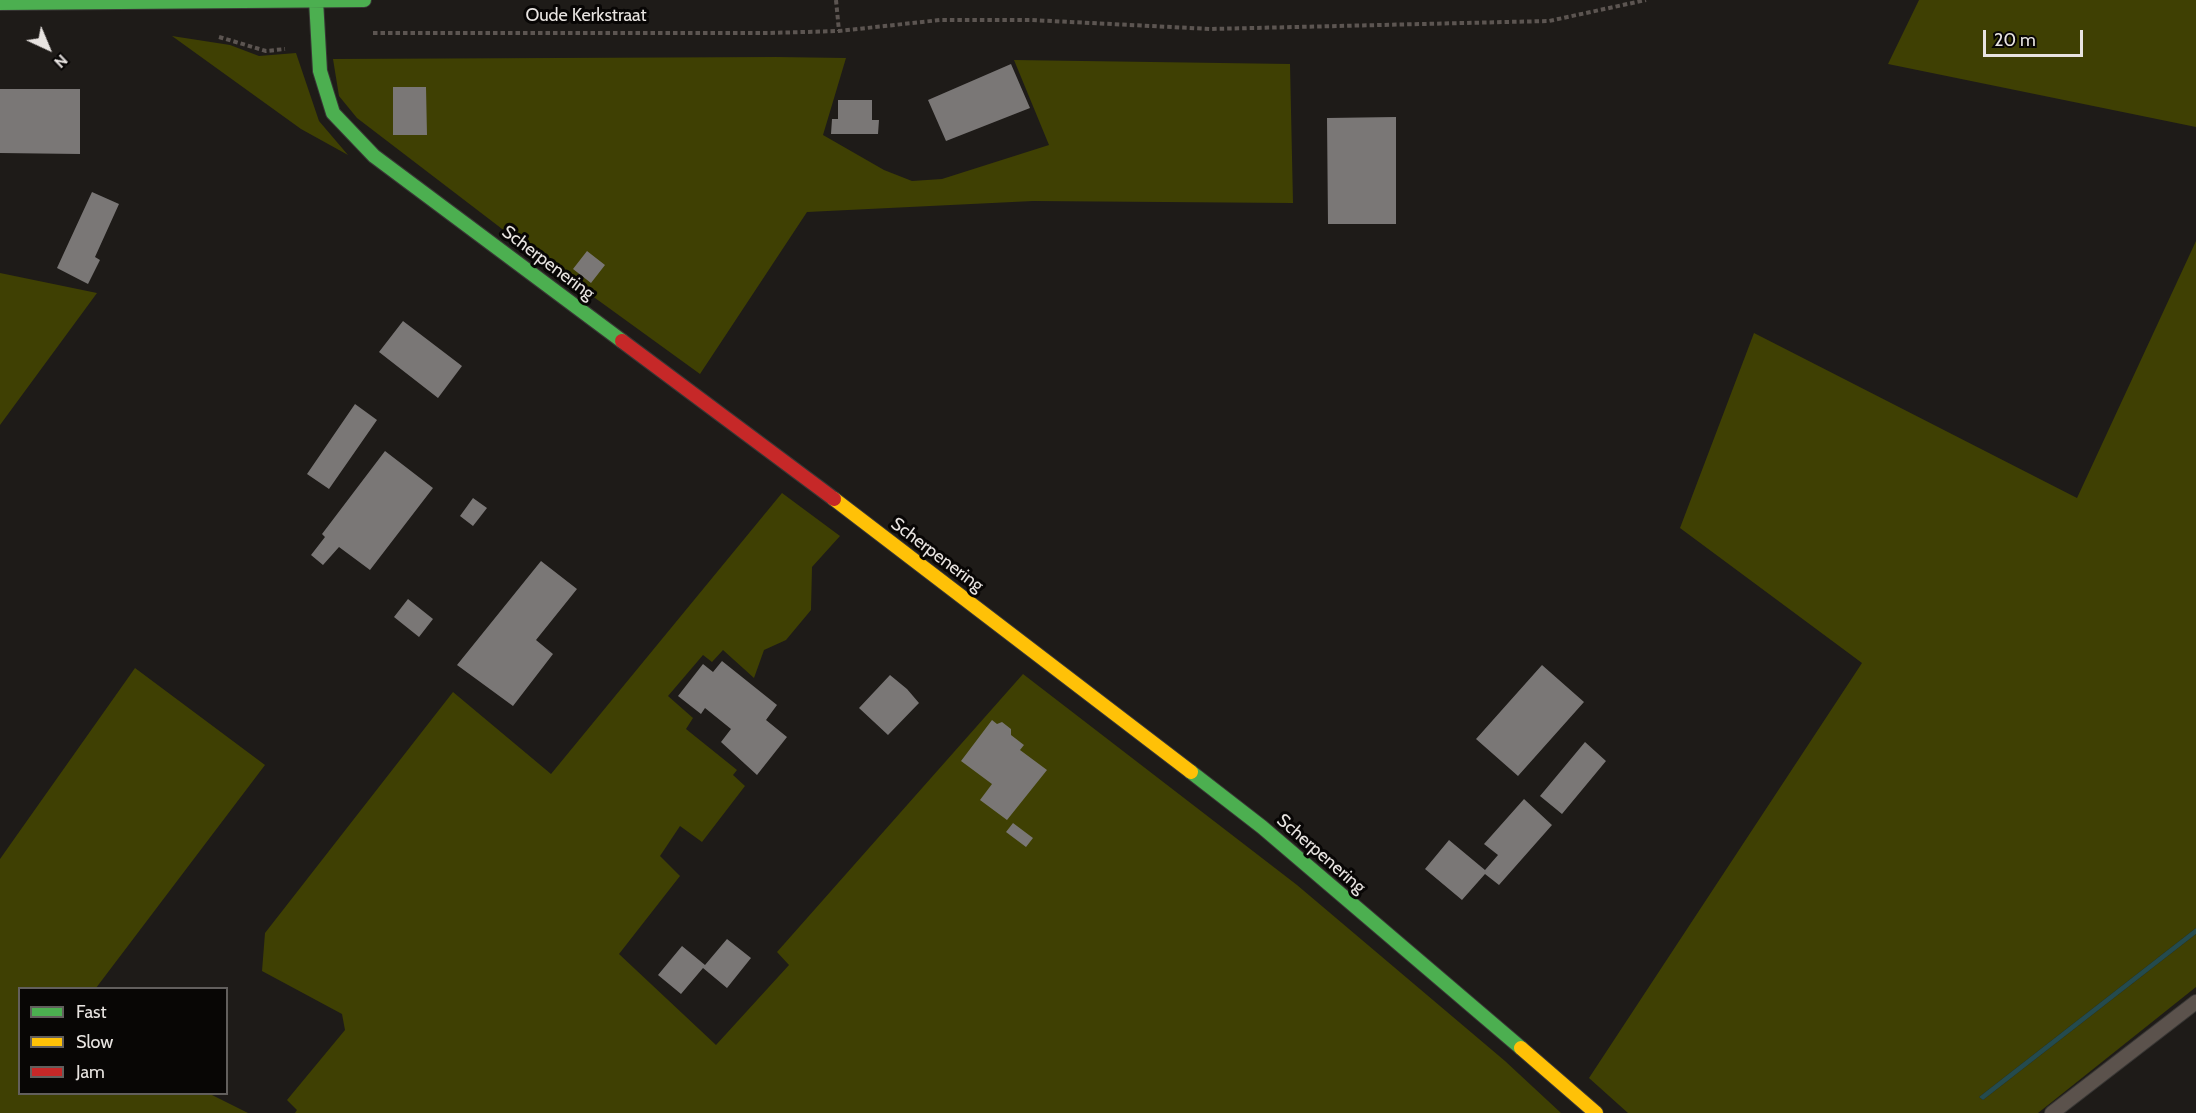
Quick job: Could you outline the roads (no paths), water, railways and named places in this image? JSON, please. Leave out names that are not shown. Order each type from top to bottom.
[{"type":"street","name":"Scherpenering","points":[[316,0],[320,71],[333,113],[374,156],[867,524],[1262,827],[1596,1113]]},
{"type":"street","points":[[0,3],[364,0]]},
{"type":"lane","points":[[2052,1113],[2196,1002]]},
{"type":"water","points":[[2196,928],[2196,934],[1983,1100],[1979,1097]]}]
